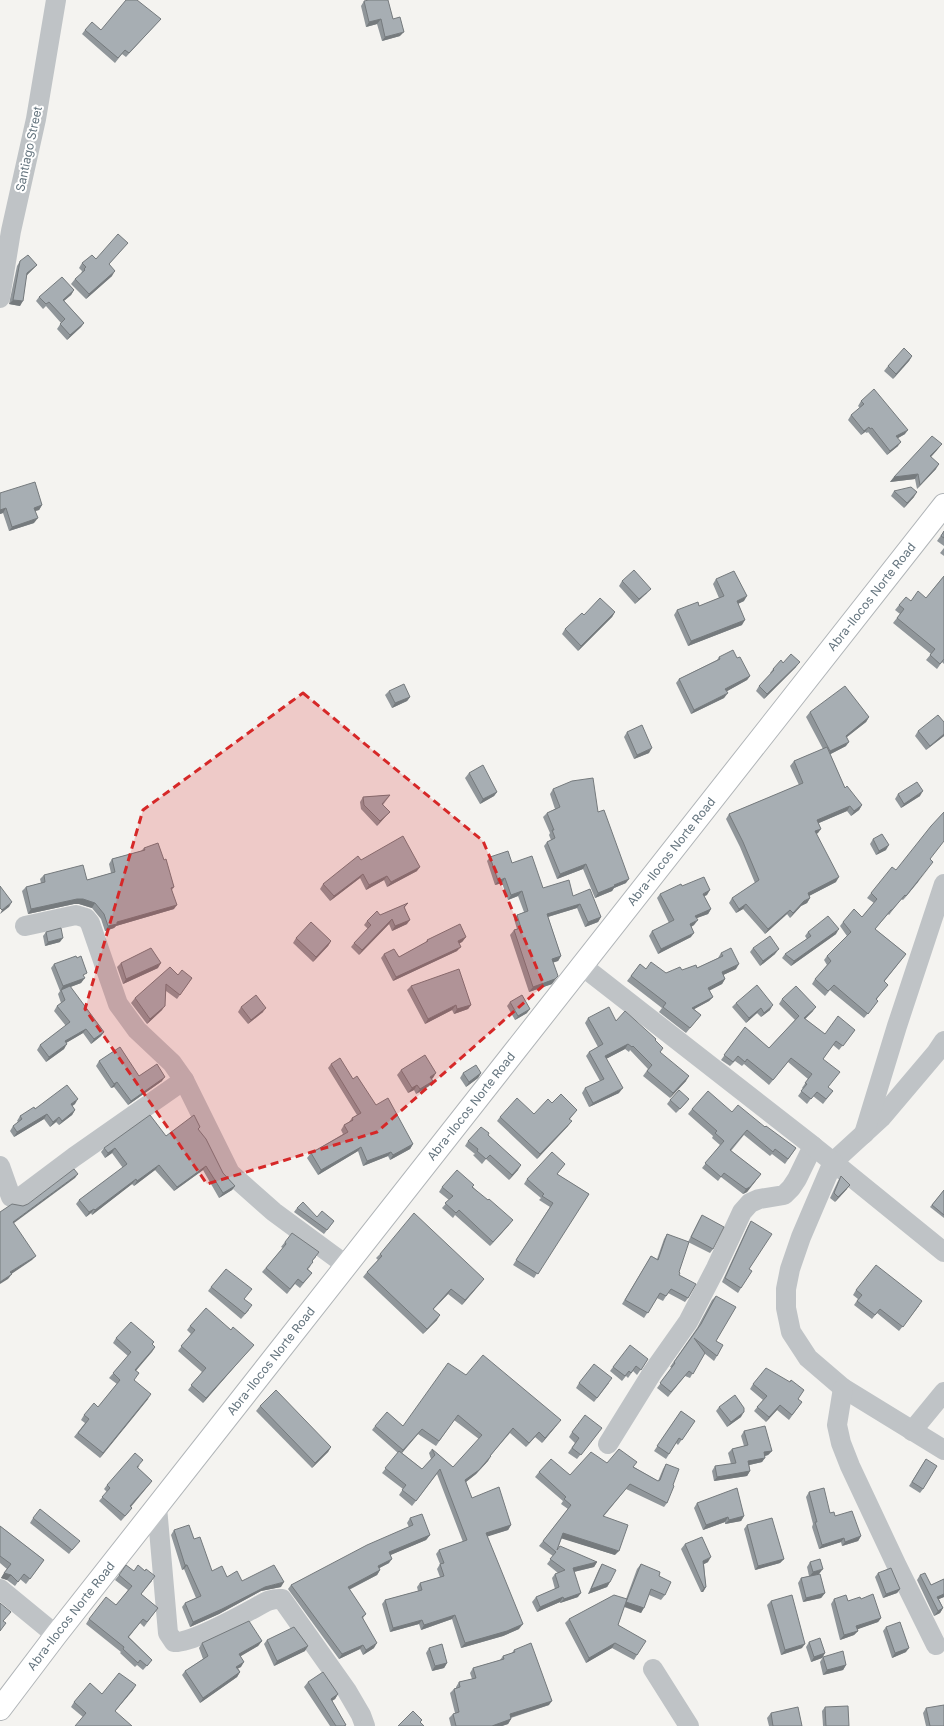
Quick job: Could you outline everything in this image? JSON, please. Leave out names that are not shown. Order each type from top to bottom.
[{"type":"main road","name":"Abra-Ilocos Norte Road","points":[[0,1709],[156,1507],[944,505]]},
{"type":"street","name":"Santiago Street","points":[[0,298],[11,231],[36,119],[56,0]]},
{"type":"street","points":[[863,1136],[944,884]]},
{"type":"street","points":[[26,926],[76,915],[86,918],[90,923],[118,1004],[138,1030],[172,1063],[184,1080],[230,1173],[274,1212],[346,1265]]},
{"type":"street","points":[[581,965],[813,1146],[944,1252]]},
{"type":"street","points":[[944,1041],[936,1053],[881,1118],[863,1136],[832,1162],[801,1237],[790,1269],[786,1289],[786,1308],[791,1332],[808,1358],[842,1388],[944,1450]]},
{"type":"street","points":[[0,1166],[11,1197],[18,1199],[74,1157],[184,1080]]},
{"type":"street","points":[[608,1444],[652,1373],[688,1322],[716,1268],[742,1212],[750,1203],[759,1199],[784,1195],[797,1179],[813,1146]]},
{"type":"street","points":[[842,1388],[837,1424],[850,1466],[936,1645]]},
{"type":"street","points":[[912,1431],[944,1392]]},
{"type":"street","points":[[156,1507],[168,1633],[174,1642],[182,1642],[241,1615],[271,1599],[282,1599],[347,1691],[365,1726]]},
{"type":"street","points":[[0,1589],[56,1635]]},
{"type":"street","points":[[653,1669],[689,1726]]},
{"type":"highlighted area","points":[[303,693],[483,841],[544,985],[377,1132],[207,1184],[85,1009],[143,810]]},
{"type":"building","points":[[126,0],[137,0],[161,19],[129,53],[125,50],[118,58],[85,30],[92,22],[101,30]]},
{"type":"building","points":[[388,0],[393,19],[400,17],[404,32],[385,37],[381,19],[369,22],[364,1]]},
{"type":"building","points":[[118,234],[128,243],[109,264],[115,271],[89,294],[75,279],[85,270],[84,269],[86,267],[82,263],[92,255],[96,259]]},
{"type":"building","points":[[28,255],[37,265],[27,273],[23,301],[13,300],[20,261]]},
{"type":"building","points":[[62,277],[74,290],[63,300],[84,323],[70,335],[60,324],[65,319],[49,302],[46,304],[39,297]]},
{"type":"building","points":[[904,348],[912,356],[896,374],[888,366]]},
{"type":"building","points":[[874,389],[908,430],[896,436],[901,442],[890,451],[872,428],[870,429],[869,427],[864,431],[851,415],[864,404],[861,401]]},
{"type":"building","points":[[932,436],[942,444],[930,456],[939,464],[920,485],[918,474],[894,477]]},
{"type":"building","points":[[35,482],[42,505],[34,508],[38,518],[12,527],[6,508],[0,510],[0,493]]},
{"type":"building","points":[[911,487],[917,492],[907,503],[894,491]]},
{"type":"building","points":[[944,531],[944,538],[941,536]]},
{"type":"building","points":[[634,570],[651,589],[639,599],[622,581]]},
{"type":"building","points":[[734,571],[747,596],[737,601],[745,620],[691,641],[677,610],[698,602],[699,606],[724,596],[716,579]]},
{"type":"building","points":[[944,576],[944,659],[940,664],[930,655],[935,649],[897,618],[904,609],[899,605],[906,597],[911,601],[918,591],[926,598]]},
{"type":"building","points":[[600,598],[615,612],[581,646],[565,629],[582,613],[584,615]]},
{"type":"building","points":[[733,650],[737,658],[740,657],[750,676],[725,689],[728,693],[694,710],[679,679],[720,659],[719,657]]},
{"type":"building","points":[[791,654],[800,662],[767,694],[759,686],[781,660],[783,663]]},
{"type":"building","points":[[404,684],[410,697],[395,703],[389,691]]},
{"type":"building","points":[[845,686],[869,717],[846,736],[849,742],[830,751],[810,712]]},
{"type":"building","points":[[938,715],[944,722],[944,734],[930,746],[918,731]]},
{"type":"building","points":[[642,725],[652,748],[637,755],[627,732]]},
{"type":"building","points":[[827,747],[845,788],[847,786],[862,805],[854,811],[850,806],[817,820],[821,829],[815,831],[839,877],[808,893],[810,898],[804,901],[793,913],[790,910],[768,929],[746,904],[739,909],[732,898],[759,880],[729,814],[803,783],[794,761]]},
{"type":"building","points":[[483,765],[497,792],[483,799],[469,773]]},
{"type":"building","points":[[593,778],[598,812],[604,810],[629,879],[598,893],[586,864],[560,874],[547,842],[555,838],[552,830],[554,830],[547,813],[560,807],[553,789],[572,781]]},
{"type":"building","points":[[917,782],[923,791],[904,804],[898,794]]},
{"type":"building","points":[[390,795],[382,804],[390,812],[380,821],[364,805],[363,797]]},
{"type":"building","points":[[944,812],[944,841],[930,859],[933,862],[906,896],[905,895],[875,929],[906,954],[884,981],[888,985],[876,999],[878,1001],[868,1014],[834,985],[828,991],[815,979],[831,961],[827,956],[851,932],[843,922],[854,909],[862,917],[877,899],[871,893],[892,867],[896,870]]},
{"type":"building","points":[[882,834],[889,845],[879,851],[873,839]]},
{"type":"building","points":[[403,836],[420,867],[391,882],[387,876],[369,885],[363,874],[334,896],[323,884],[358,856],[361,860]]},
{"type":"building","points":[[158,843],[164,860],[166,859],[174,887],[171,888],[177,905],[117,922],[117,924],[108,926],[104,914],[95,903],[83,899],[31,909],[26,887],[45,882],[44,875],[83,865],[87,880],[115,872],[112,859],[145,850],[144,848]]},
{"type":"building","points":[[508,851],[512,863],[532,856],[543,888],[569,880],[573,896],[590,889],[601,917],[588,922],[580,904],[547,914],[561,956],[552,959],[558,976],[555,979],[533,987],[514,930],[521,928],[517,915],[528,911],[522,891],[511,895],[505,878],[498,881],[490,857]]},
{"type":"building","points":[[704,877],[710,890],[703,894],[711,909],[695,916],[698,920],[690,924],[694,933],[661,949],[652,931],[674,920],[660,894],[681,884],[682,886]]},
{"type":"building","points":[[0,886],[12,902],[2,910],[0,908]]},
{"type":"building","points":[[408,903],[404,907],[410,920],[395,926],[392,919],[362,950],[354,943],[371,925],[367,921],[377,911],[380,915]]},
{"type":"building","points":[[828,916],[839,929],[794,961],[785,954],[811,936],[808,932]]},
{"type":"building","points":[[311,922],[331,941],[316,957],[296,938]]},
{"type":"building","points":[[460,924],[466,937],[458,941],[461,947],[396,977],[384,954],[394,949],[399,957],[428,941],[427,940]]},
{"type":"building","points":[[61,928],[63,938],[48,942],[46,932]]},
{"type":"building","points":[[770,936],[779,949],[763,961],[753,948]]},
{"type":"building","points":[[151,948],[161,963],[126,979],[121,963]]},
{"type":"building","points":[[731,948],[739,964],[722,972],[725,979],[708,988],[713,997],[692,1008],[701,1015],[690,1028],[663,1007],[666,1003],[631,976],[640,964],[646,969],[651,962],[666,973],[680,967],[682,970],[696,965],[697,968],[723,956],[721,953]]},
{"type":"building","points":[[76,956],[77,958],[81,956],[87,973],[83,975],[85,978],[63,986],[54,964]]},
{"type":"building","points":[[170,967],[178,975],[182,970],[192,978],[180,995],[166,984],[165,1006],[150,1019],[135,998]]},
{"type":"building","points":[[459,969],[471,1005],[457,1009],[456,1005],[428,1019],[411,986]]},
{"type":"building","points":[[757,985],[773,1005],[764,1013],[761,1008],[749,1018],[736,1003]]},
{"type":"building","points":[[70,986],[104,1032],[94,1039],[86,1029],[65,1041],[67,1044],[49,1057],[40,1045],[70,1022],[57,1006],[65,1000],[61,990]]},
{"type":"building","points":[[796,986],[816,1007],[804,1018],[825,1034],[838,1016],[855,1030],[843,1046],[836,1041],[823,1059],[840,1072],[828,1087],[833,1091],[826,1099],[817,1092],[811,1099],[801,1091],[807,1084],[805,1083],[812,1074],[791,1058],[773,1080],[747,1059],[745,1062],[738,1056],[733,1062],[724,1055],[745,1027],[769,1048],[799,1016],[782,999]]},
{"type":"building","points":[[256,995],[266,1008],[251,1020],[241,1007]]},
{"type":"building","points":[[522,995],[530,1009],[518,1016],[510,1002]]},
{"type":"building","points":[[609,1007],[616,1021],[625,1011],[656,1039],[655,1040],[663,1048],[660,1052],[689,1076],[673,1093],[647,1071],[652,1065],[633,1046],[632,1047],[628,1044],[605,1056],[623,1088],[593,1103],[585,1088],[604,1079],[589,1052],[603,1044],[588,1018]]},
{"type":"building","points":[[120,1047],[139,1076],[157,1064],[165,1077],[131,1101],[117,1082],[114,1084],[99,1061]]},
{"type":"building","points":[[425,1055],[436,1073],[430,1077],[433,1081],[420,1089],[417,1085],[412,1088],[401,1070]]},
{"type":"building","points":[[340,1058],[353,1079],[357,1076],[376,1105],[388,1098],[413,1144],[393,1155],[391,1152],[367,1161],[361,1147],[321,1170],[311,1153],[348,1132],[344,1125],[361,1113],[331,1064]]},
{"type":"building","points":[[476,1065],[481,1073],[469,1082],[463,1073]]},
{"type":"building","points":[[67,1085],[78,1099],[71,1104],[75,1110],[62,1121],[59,1117],[53,1122],[47,1114],[17,1132],[13,1126],[22,1119],[20,1116],[34,1107],[35,1109]]},
{"type":"building","points":[[679,1090],[689,1099],[680,1109],[670,1100]]},
{"type":"building","points":[[708,1091],[732,1112],[738,1105],[765,1127],[766,1126],[796,1148],[788,1159],[775,1149],[773,1152],[747,1130],[730,1150],[761,1174],[750,1187],[746,1189],[724,1173],[721,1177],[705,1163],[724,1141],[715,1133],[717,1131],[692,1109]]},
{"type":"building","points":[[561,1094],[577,1110],[569,1119],[572,1121],[540,1154],[500,1117],[517,1098],[534,1114],[548,1099],[552,1103]]},
{"type":"building","points":[[150,1115],[166,1136],[194,1115],[200,1127],[198,1129],[206,1139],[223,1173],[235,1186],[223,1193],[206,1166],[177,1187],[159,1165],[137,1181],[136,1179],[95,1210],[94,1209],[89,1212],[79,1200],[127,1164],[115,1148],[108,1153],[104,1148]]},
{"type":"building","points":[[481,1127],[521,1165],[512,1175],[490,1155],[486,1159],[477,1151],[478,1149],[468,1141]]},
{"type":"building","points":[[552,1152],[565,1164],[557,1174],[589,1194],[538,1274],[516,1260],[553,1203],[542,1196],[544,1194],[527,1179]]},
{"type":"building","points":[[74,1169],[78,1174],[13,1222],[36,1256],[10,1272],[12,1274],[0,1282],[0,1212],[12,1204],[23,1206],[28,1204]]},
{"type":"building","points":[[457,1170],[474,1185],[472,1187],[488,1200],[489,1199],[513,1220],[493,1242],[459,1210],[456,1213],[445,1203],[453,1196],[442,1187]]},
{"type":"building","points":[[841,1176],[850,1185],[838,1197],[834,1193]]},
{"type":"building","points":[[944,1190],[944,1215],[932,1205]]},
{"type":"building","points":[[303,1202],[317,1217],[322,1211],[334,1221],[327,1230],[297,1208]]},
{"type":"building","points":[[414,1213],[484,1279],[465,1300],[451,1289],[433,1309],[440,1315],[427,1329],[367,1272],[382,1256],[380,1254]]},
{"type":"building","points":[[702,1215],[724,1227],[713,1249],[691,1237]]},
{"type":"building","points":[[751,1221],[772,1234],[749,1269],[752,1271],[741,1288],[725,1278]]},
{"type":"building","points":[[292,1233],[319,1252],[307,1269],[312,1273],[303,1283],[298,1279],[290,1289],[266,1268],[286,1244],[285,1242]]},
{"type":"building","points":[[667,1234],[689,1242],[679,1275],[696,1284],[688,1298],[671,1289],[666,1296],[660,1293],[648,1313],[625,1300],[651,1256],[658,1260]]},
{"type":"building","points":[[876,1265],[922,1301],[903,1327],[880,1309],[875,1315],[857,1301],[862,1295],[856,1290]]},
{"type":"building","points":[[226,1269],[252,1289],[244,1299],[252,1305],[245,1314],[211,1287]]},
{"type":"building","points":[[716,1296],[736,1307],[716,1341],[723,1345],[717,1356],[694,1338],[705,1353],[693,1374],[689,1371],[671,1392],[660,1383],[701,1324]]},
{"type":"building","points":[[206,1308],[231,1330],[233,1327],[254,1345],[206,1398],[191,1385],[206,1368],[181,1346],[195,1330],[190,1326]]},
{"type":"building","points":[[131,1322],[154,1342],[152,1344],[155,1347],[135,1370],[139,1373],[134,1380],[151,1394],[103,1453],[78,1433],[89,1419],[84,1415],[94,1403],[98,1407],[120,1380],[113,1373],[131,1352],[116,1338]]},
{"type":"building","points":[[630,1345],[648,1359],[641,1370],[636,1366],[631,1373],[629,1371],[625,1376],[613,1367]]},
{"type":"building","points":[[483,1355],[561,1420],[545,1438],[539,1432],[529,1443],[513,1428],[479,1470],[465,1480],[472,1498],[499,1487],[511,1525],[486,1533],[523,1624],[507,1631],[465,1643],[455,1615],[424,1625],[422,1620],[393,1628],[385,1600],[422,1590],[420,1583],[444,1576],[440,1564],[444,1563],[439,1550],[467,1540],[440,1469],[416,1501],[402,1490],[406,1485],[385,1468],[399,1451],[422,1469],[435,1455],[432,1449],[453,1467],[482,1435],[458,1415],[439,1441],[422,1429],[403,1450],[375,1426],[387,1412],[403,1426],[448,1363],[466,1375]]},
{"type":"building","points":[[594,1364],[612,1378],[597,1398],[579,1383]]},
{"type":"building","points":[[766,1368],[790,1382],[791,1380],[804,1390],[798,1399],[802,1402],[792,1415],[780,1405],[769,1417],[757,1407],[767,1396],[753,1384]]},
{"type":"building","points":[[276,1390],[331,1447],[315,1463],[260,1406]]},
{"type":"building","points":[[735,1395],[744,1408],[744,1412],[731,1422],[719,1407]]},
{"type":"building","points":[[681,1411],[695,1421],[682,1440],[679,1438],[669,1454],[657,1446]]},
{"type":"building","points":[[585,1415],[602,1428],[581,1455],[572,1448],[579,1438],[572,1432]]},
{"type":"building","points":[[765,1426],[772,1451],[764,1452],[765,1458],[748,1461],[750,1471],[717,1477],[715,1466],[736,1463],[732,1449],[748,1445],[744,1431]]},
{"type":"building","points":[[619,1449],[637,1462],[633,1467],[658,1481],[660,1480],[666,1464],[679,1469],[667,1503],[630,1484],[603,1516],[628,1525],[619,1551],[563,1533],[557,1550],[560,1546],[597,1562],[573,1568],[581,1593],[564,1599],[563,1597],[540,1607],[536,1597],[559,1587],[555,1574],[565,1570],[550,1559],[556,1552],[543,1541],[571,1505],[564,1499],[566,1497],[539,1472],[551,1459],[570,1475],[591,1452],[607,1463]]},
{"type":"building","points":[[135,1453],[143,1460],[137,1467],[152,1481],[130,1506],[132,1508],[125,1516],[102,1497],[110,1488],[107,1485]]},
{"type":"building","points":[[926,1459],[937,1466],[923,1489],[912,1482]]},
{"type":"building","points":[[737,1488],[744,1516],[729,1520],[728,1517],[706,1525],[697,1503]]},
{"type":"building","points":[[824,1488],[830,1513],[834,1512],[835,1516],[852,1511],[861,1536],[845,1542],[844,1538],[822,1545],[815,1522],[817,1522],[809,1492]]},
{"type":"building","points":[[40,1509],[80,1541],[72,1550],[33,1518]]},
{"type":"building","points":[[422,1514],[430,1535],[389,1552],[392,1559],[378,1566],[380,1570],[348,1587],[366,1614],[362,1617],[377,1643],[366,1650],[363,1645],[342,1654],[291,1585],[367,1545],[413,1525],[410,1518]]},
{"type":"building","points":[[772,1518],[784,1559],[758,1566],[747,1525]]},
{"type":"building","points":[[189,1525],[194,1539],[200,1537],[212,1571],[222,1566],[227,1577],[237,1571],[242,1581],[274,1565],[284,1582],[265,1587],[193,1622],[185,1603],[201,1596],[187,1565],[185,1565],[174,1530]]},
{"type":"building","points":[[0,1526],[44,1560],[30,1579],[24,1574],[18,1582],[11,1575],[4,1573],[11,1564],[0,1556]]},
{"type":"building","points":[[702,1537],[711,1557],[703,1561],[706,1587],[704,1588],[685,1544]]},
{"type":"building","points":[[820,1559],[823,1569],[813,1572],[810,1562]]},
{"type":"building","points":[[602,1564],[616,1570],[610,1582],[591,1589]]},
{"type":"building","points":[[641,1564],[660,1572],[659,1576],[671,1582],[665,1595],[651,1589],[644,1608],[626,1602]]},
{"type":"building","points":[[126,1565],[134,1571],[138,1565],[145,1571],[146,1569],[155,1576],[141,1594],[158,1608],[147,1622],[143,1619],[128,1637],[152,1660],[147,1666],[140,1660],[138,1663],[123,1649],[124,1647],[89,1619],[106,1597],[116,1605],[132,1586],[119,1575]]},
{"type":"building","points":[[891,1568],[900,1589],[886,1594],[878,1573]]},
{"type":"building","points":[[925,1573],[931,1585],[944,1579],[944,1594],[937,1597],[943,1608],[938,1611],[920,1575]]},
{"type":"building","points":[[820,1574],[825,1593],[806,1598],[801,1578]]},
{"type":"building","points":[[873,1594],[881,1618],[856,1626],[858,1631],[844,1635],[834,1599],[846,1595],[848,1601],[860,1597],[861,1599]]},
{"type":"building","points":[[614,1595],[627,1599],[618,1625],[646,1641],[637,1655],[615,1643],[589,1658],[569,1619]]},
{"type":"building","points":[[792,1595],[805,1644],[785,1650],[771,1601]]},
{"type":"building","points":[[0,1603],[11,1612],[3,1621],[6,1623],[0,1631]]},
{"type":"building","points":[[249,1621],[262,1641],[239,1654],[244,1662],[236,1667],[240,1672],[203,1698],[185,1671],[208,1656],[202,1643]]},
{"type":"building","points":[[900,1622],[909,1648],[895,1653],[886,1627]]},
{"type":"building","points":[[294,1627],[308,1646],[277,1661],[267,1640]]},
{"type":"building","points":[[820,1638],[825,1653],[814,1657],[809,1642]]},
{"type":"building","points":[[531,1643],[552,1701],[510,1714],[511,1719],[492,1726],[456,1726],[453,1714],[459,1712],[454,1689],[460,1687],[459,1682],[476,1678],[473,1668],[504,1659],[503,1656],[515,1652],[514,1650]]},
{"type":"building","points":[[442,1644],[447,1663],[435,1666],[429,1648]]},
{"type":"building","points":[[843,1651],[846,1665],[827,1670],[823,1657]]},
{"type":"building","points":[[323,1672],[338,1694],[331,1699],[346,1725],[344,1726],[336,1726],[308,1682]]},
{"type":"building","points":[[119,1673],[136,1685],[115,1711],[132,1726],[75,1726],[86,1713],[74,1702],[90,1683],[102,1694]]},
{"type":"building","points":[[944,1705],[944,1726],[930,1726],[926,1708]]},
{"type":"building","points":[[848,1706],[849,1726],[826,1726],[825,1707]]},
{"type":"building","points":[[798,1707],[802,1726],[773,1726],[771,1713]]},
{"type":"building","points":[[413,1711],[422,1720],[420,1722],[424,1726],[398,1726]]}]
